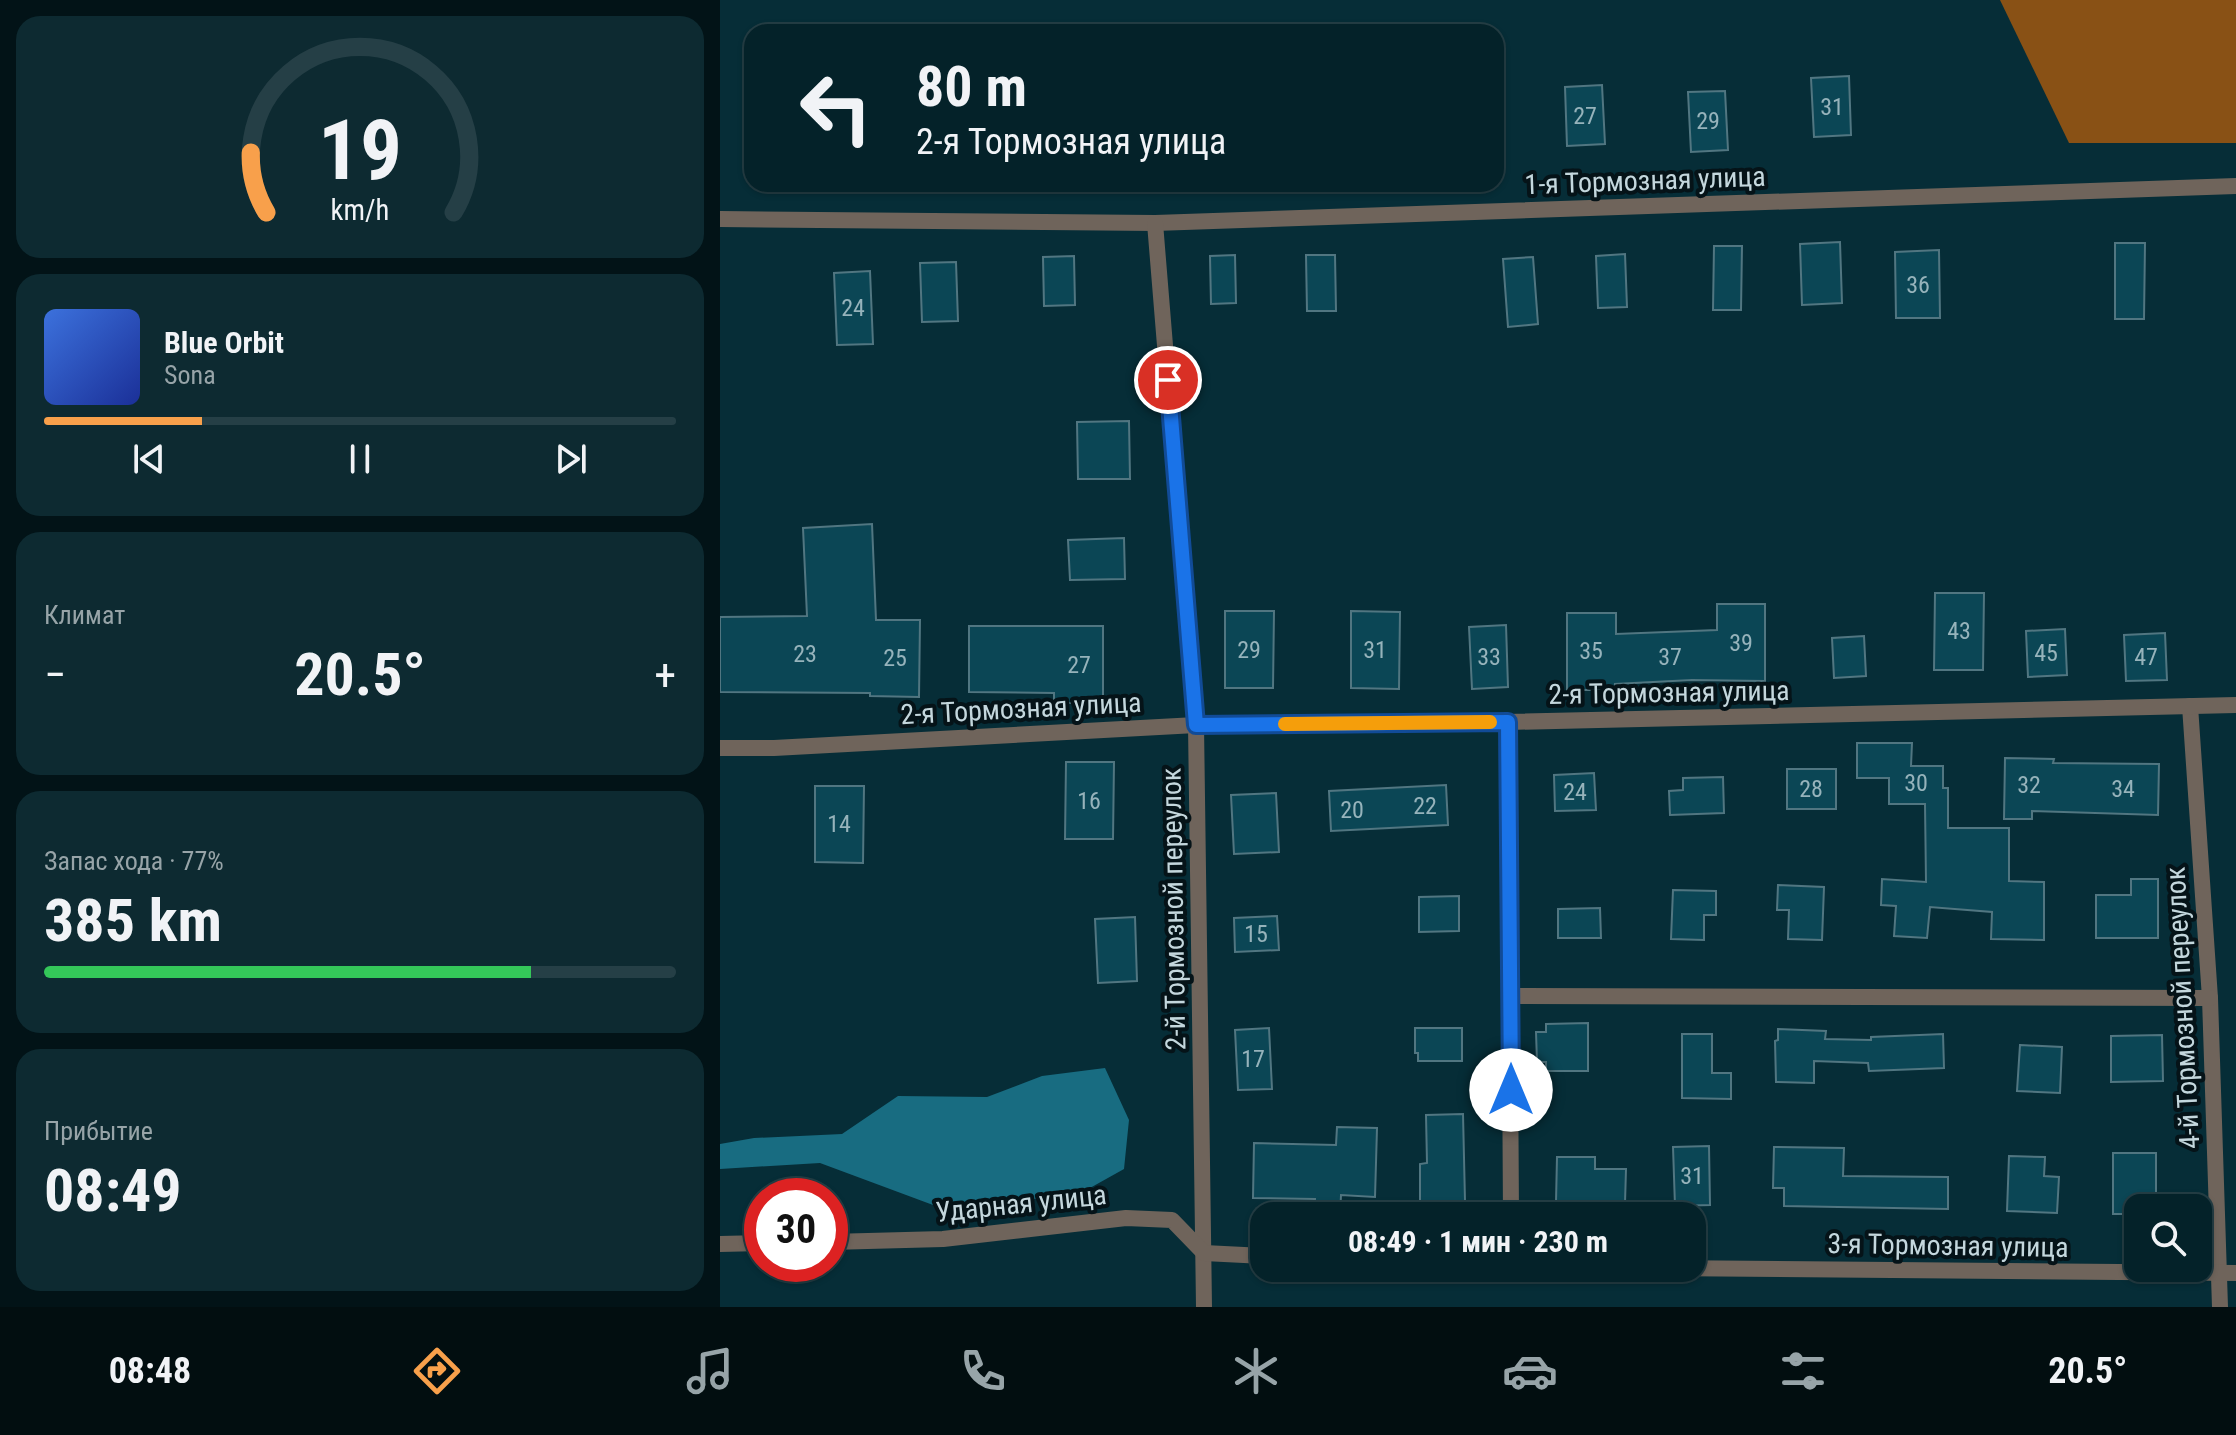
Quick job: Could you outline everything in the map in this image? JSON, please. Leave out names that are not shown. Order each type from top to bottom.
[{"type":"street","name":"1-я Тормозная улица","points":[[720,219],[1155,223],[2236,186]]},
{"type":"street","name":"2-й Тормозной переулок","points":[[1155,223],[1196,725],[1204,1307]]},
{"type":"street","name":"2-я Тормозная улица","points":[[720,748],[774,748],[1196,725],[1508,722],[2236,705]]},
{"type":"street","name":"4-й Тормозной переулок","points":[[2190,706],[2228,1273],[2220,1307]]},
{"type":"street","points":[[1508,722],[1511,1202]]},
{"type":"street","points":[[1512,996],[2210,998]]},
{"type":"street","name":"Ударная улица","points":[[848,1242],[943,1239],[1141,1219],[1172,1220],[1204,1253]]},
{"type":"street","points":[[720,1244],[744,1243]]},
{"type":"street","points":[[1204,1253],[1250,1255]]},
{"type":"street","name":"3-я Тормозная улица","points":[[1706,1268],[2228,1273]]},
{"type":"shaded area","points":[[2000,0],[2236,0],[2236,143],[2069,143]]},
{"type":"water","points":[[1105,1068],[1129,1120],[1124,1169],[1081,1193],[1026,1200],[933,1205],[820,1163],[720,1169],[720,1144],[754,1138],[842,1134],[898,1096],[987,1097],[1042,1076]]},
{"type":"building","points":[[1849,76],[1851,135],[1814,137],[1811,78]]},
{"type":"building","points":[[1602,85],[1605,144],[1567,146],[1565,87]]},
{"type":"building","points":[[1725,91],[1728,150],[1691,152],[1688,92]]},
{"type":"building","points":[[1840,242],[1842,303],[1802,305],[1800,244]]},
{"type":"building","points":[[2115,243],[2145,243],[2144,319],[2115,319]]},
{"type":"building","points":[[1714,246],[1742,246],[1741,310],[1713,310]]},
{"type":"building","points":[[1939,250],[1940,318],[1896,318],[1895,252]]},
{"type":"building","points":[[1625,254],[1627,307],[1598,308],[1596,256]]},
{"type":"building","points":[[1235,255],[1236,303],[1211,304],[1210,256]]},
{"type":"building","points":[[1306,255],[1335,255],[1336,311],[1307,311]]},
{"type":"building","points":[[1074,256],[1075,305],[1044,306],[1043,257]]},
{"type":"building","points":[[1533,257],[1538,324],[1508,327],[1503,259]]},
{"type":"building","points":[[956,262],[958,321],[922,322],[920,263]]},
{"type":"building","points":[[870,271],[873,344],[837,345],[834,273]]},
{"type":"building","points":[[1129,421],[1130,479],[1078,479],[1077,422]]},
{"type":"building","points":[[872,524],[876,620],[920,620],[919,697],[870,696],[870,693],[720,692],[720,617],[807,616],[803,528]]},
{"type":"building","points":[[1124,538],[1125,579],[1070,580],[1068,540]]},
{"type":"building","points":[[1935,593],[1984,593],[1983,670],[1934,670]]},
{"type":"building","points":[[1717,604],[1765,604],[1765,681],[1692,680],[1615,684],[1615,690],[1567,690],[1567,613],[1616,613],[1616,634],[1717,630]]},
{"type":"building","points":[[1225,611],[1274,611],[1273,688],[1225,688]]},
{"type":"building","points":[[1351,611],[1400,612],[1399,689],[1351,688]]},
{"type":"building","points":[[1506,625],[1508,687],[1472,689],[1469,627]]},
{"type":"building","points":[[969,626],[1103,626],[1103,703],[1054,703],[1054,693],[969,692]]},
{"type":"building","points":[[2065,629],[2067,675],[2028,677],[2026,631]]},
{"type":"building","points":[[2165,633],[2167,680],[2126,681],[2124,635]]},
{"type":"building","points":[[1864,636],[1866,676],[1834,678],[1832,638]]},
{"type":"building","points":[[1857,743],[1912,743],[1911,766],[1943,766],[1943,788],[1948,788],[1948,828],[2009,828],[2009,881],[2044,882],[2044,940],[1991,939],[1992,912],[1930,907],[1927,938],[1894,936],[1896,906],[1881,905],[1882,879],[1926,882],[1925,804],[1889,804],[1889,778],[1857,778]]},
{"type":"building","points":[[2005,758],[2054,759],[2053,763],[2159,764],[2158,815],[2032,811],[2032,819],[2004,819]]},
{"type":"building","points":[[1066,762],[1114,762],[1113,839],[1065,839]]},
{"type":"building","points":[[1787,769],[1836,769],[1836,809],[1787,809]]},
{"type":"building","points":[[1594,773],[1596,810],[1555,811],[1554,775]]},
{"type":"building","points":[[1723,777],[1724,813],[1670,815],[1669,791],[1683,790],[1683,778]]},
{"type":"building","points":[[1446,785],[1448,825],[1331,831],[1329,791]]},
{"type":"building","points":[[815,786],[864,786],[863,863],[815,862]]},
{"type":"building","points":[[1276,793],[1279,852],[1234,854],[1231,795]]},
{"type":"building","points":[[2131,879],[2158,879],[2158,938],[2096,938],[2096,895],[2131,895]]},
{"type":"building","points":[[1778,885],[1824,887],[1822,940],[1788,939],[1789,910],[1777,910]]},
{"type":"building","points":[[1673,890],[1716,891],[1716,915],[1704,915],[1704,940],[1671,939]]},
{"type":"building","points":[[1459,896],[1459,931],[1419,932],[1419,897]]},
{"type":"building","points":[[1600,908],[1601,938],[1558,938],[1558,909]]},
{"type":"building","points":[[1277,916],[1279,950],[1235,952],[1234,918]]},
{"type":"building","points":[[1135,917],[1137,981],[1098,983],[1095,919]]},
{"type":"building","points":[[1588,1023],[1588,1071],[1546,1071],[1546,1062],[1537,1062],[1536,1032],[1546,1032],[1546,1024]]},
{"type":"building","points":[[1269,1028],[1272,1089],[1238,1090],[1235,1030]]},
{"type":"building","points":[[1415,1028],[1462,1028],[1462,1061],[1418,1061]]},
{"type":"building","points":[[1778,1029],[1826,1031],[1825,1039],[1871,1040],[1871,1037],[1943,1034],[1944,1068],[1869,1071],[1868,1063],[1814,1061],[1814,1083],[1776,1082],[1775,1041],[1778,1040]]},
{"type":"building","points":[[1682,1034],[1712,1034],[1712,1073],[1731,1073],[1731,1099],[1682,1098]]},
{"type":"building","points":[[2162,1035],[2163,1081],[2111,1082],[2111,1036]]},
{"type":"building","points":[[2020,1045],[2062,1047],[2060,1093],[2017,1091]]},
{"type":"building","points":[[1463,1114],[1465,1201],[1420,1202],[1420,1164],[1427,1163],[1426,1115]]},
{"type":"building","points":[[1337,1127],[1377,1128],[1375,1197],[1341,1195],[1341,1202],[1253,1198],[1254,1143],[1336,1145]]},
{"type":"building","points":[[1709,1146],[1710,1205],[1706,1205],[1706,1202],[1675,1202],[1673,1147]]},
{"type":"building","points":[[1774,1147],[1844,1148],[1843,1176],[1948,1177],[1948,1209],[1784,1206],[1784,1188],[1773,1188]]},
{"type":"building","points":[[2113,1153],[2156,1153],[2156,1194],[2124,1194],[2124,1214],[2113,1214]]},
{"type":"building","points":[[2009,1156],[2045,1157],[2044,1176],[2059,1177],[2057,1213],[2007,1211]]},
{"type":"building","points":[[1557,1157],[1595,1157],[1595,1169],[1626,1169],[1625,1202],[1556,1202]]},
{"type":"slow traffic","points":[[1285,724],[1490,722]]},
{"type":"route","points":[[1168,380],[1196,725],[1508,722],[1511,1090]]}]
